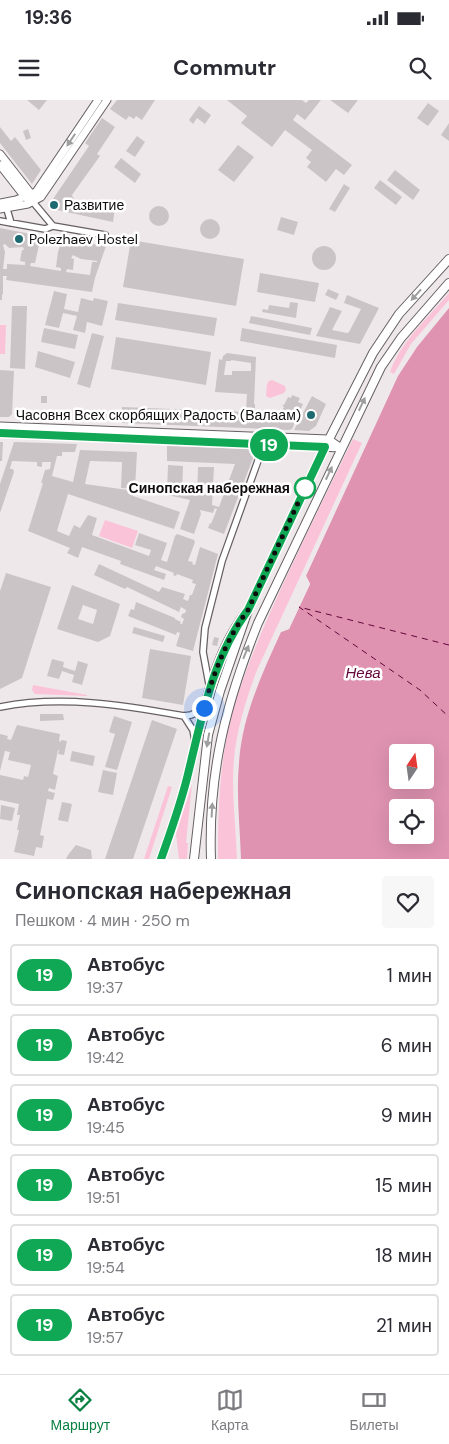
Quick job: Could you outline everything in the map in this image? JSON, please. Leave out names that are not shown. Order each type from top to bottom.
[{"type":"main road","points":[[194,859],[208,735],[220,691],[248,610],[326,443],[358,380],[386,332],[399,314],[449,259]]},
{"type":"main road","points":[[211,859],[214,781],[222,730],[243,661],[258,623],[381,367],[406,332],[449,283]]},
{"type":"main road","points":[[161,859],[186,783],[209,689],[228,643],[248,610]]},
{"type":"street","points":[[30,198],[39,189],[98,100]]},
{"type":"street","points":[[11,223],[3,205],[44,193],[108,100]]},
{"type":"street","points":[[0,154],[30,198]]},
{"type":"street","points":[[0,165],[53,226]]},
{"type":"street","points":[[0,221],[45,229],[53,226],[105,235]]},
{"type":"street","points":[[0,426],[326,443],[341,448]]},
{"type":"street","points":[[0,433],[262,440]]},
{"type":"street","points":[[209,689],[209,677],[203,652],[205,628],[218,574],[260,455],[262,440]]},
{"type":"street","points":[[0,707],[25,704],[97,702],[184,716],[204,708]]},
{"type":"street","points":[[184,716],[193,730],[196,741]]},
{"type":"shaded area","points":[[449,293],[449,300],[411,344],[394,374],[390,372],[408,340]]},
{"type":"shaded area","points":[[0,325],[6,325],[5,354],[0,354]]},
{"type":"shaded area","points":[[272,380],[285,386],[286,390],[284,393],[270,398],[266,396],[267,384]]},
{"type":"shaded area","points":[[353,439],[362,443],[257,670],[249,692],[235,748],[233,771],[237,859],[218,859],[221,779],[228,731],[238,695],[250,660],[272,610]]},
{"type":"shaded area","points":[[105,520],[138,531],[132,548],[99,536]]},
{"type":"shaded area","points":[[33,685],[87,696],[35,694],[32,690]]},
{"type":"shaded area","points":[[192,784],[186,843],[188,843],[187,859],[179,859],[176,834]]},
{"type":"shaded area","points":[[168,786],[172,787],[149,859],[144,859]]},
{"type":"water","name":"Нева","points":[[449,308],[449,859],[241,859],[238,775],[244,729],[254,696],[281,632],[289,629],[310,584],[306,576],[398,376],[417,347]]},
{"type":"pier","points":[[306,576],[310,584],[289,629],[281,632],[287,628],[307,584]]},
{"type":"building","points":[[27,100],[47,100],[39,110]]},
{"type":"building","points":[[117,100],[155,100],[142,120],[136,116],[134,119],[129,116],[126,120],[110,109]]},
{"type":"building","points":[[227,100],[302,100],[306,103],[309,100],[321,100],[305,120],[297,114],[293,120],[352,165],[344,175],[336,169],[326,182],[307,167],[311,162],[306,158],[312,150],[285,130],[272,147],[241,123],[247,116]]},
{"type":"building","points":[[330,100],[358,100],[348,113]]},
{"type":"building","points":[[428,103],[439,111],[428,126],[417,118]]},
{"type":"building","points":[[199,106],[211,115],[205,124],[197,118],[193,124],[189,120]]},
{"type":"building","points":[[102,118],[115,127],[97,154],[100,156],[72,195],[74,200],[115,208],[113,222],[57,210],[52,203],[89,146],[85,143]]},
{"type":"building","points":[[449,123],[449,141],[441,135]]},
{"type":"building","points":[[0,127],[11,141],[15,137],[41,170],[32,184],[0,143]]},
{"type":"building","points":[[28,129],[31,138],[26,140],[23,131]]},
{"type":"building","points":[[137,136],[145,142],[135,157],[126,151]]},
{"type":"building","points":[[238,145],[254,157],[234,182],[218,170]]},
{"type":"building","points":[[121,158],[141,174],[135,183],[114,167]]},
{"type":"building","points":[[395,170],[420,190],[413,200],[387,180]]},
{"type":"building","points":[[380,180],[402,197],[396,205],[374,188]]},
{"type":"building","points":[[344,184],[350,188],[335,212],[329,209]]},
{"type":"building","points":[[155,206],[163,206],[169,212],[169,220],[163,226],[155,226],[149,220],[149,212]]},
{"type":"building","points":[[281,217],[298,222],[294,235],[277,230]]},
{"type":"building","points":[[206,219],[214,219],[220,225],[220,233],[214,239],[206,239],[200,233],[200,225]]},
{"type":"building","points":[[0,228],[41,236],[35,263],[31,263],[30,266],[61,271],[61,268],[56,267],[62,239],[106,246],[92,292],[6,280],[7,276],[3,276],[3,294],[2,300],[0,300]],"holes":[[[5,244],[9,248],[23,247],[24,250],[22,250],[20,261],[25,262],[25,265],[7,264],[7,269],[3,269],[5,252],[3,245]],[[73,255],[81,259],[97,261],[92,262],[90,275],[66,272],[67,269],[73,270],[74,259],[71,258]]]},
{"type":"building","points":[[131,240],[244,259],[236,306],[123,287]]},
{"type":"building","points":[[324,246],[329,247],[335,253],[335,263],[329,269],[324,270],[319,269],[313,263],[312,258],[313,253],[319,247]]},
{"type":"building","points":[[260,273],[319,283],[315,302],[257,292]]},
{"type":"building","points":[[328,289],[339,294],[336,300],[325,295]]},
{"type":"building","points":[[54,291],[67,294],[64,309],[78,312],[81,298],[93,301],[94,298],[108,301],[102,326],[87,322],[85,333],[73,330],[77,316],[63,313],[59,328],[45,325]]},
{"type":"building","points":[[347,295],[379,308],[360,344],[316,336],[330,307],[342,311],[332,330],[349,332],[361,309],[344,303]]},
{"type":"building","points":[[290,302],[298,303],[296,318],[262,312],[263,309],[268,310],[269,305],[289,308]]},
{"type":"building","points":[[118,303],[217,318],[214,336],[115,320]]},
{"type":"building","points":[[12,306],[27,306],[25,369],[10,368]]},
{"type":"building","points":[[251,316],[312,328],[310,335],[249,323]]},
{"type":"building","points":[[44,328],[78,335],[75,349],[41,342]]},
{"type":"building","points":[[242,328],[337,345],[335,358],[240,341]]},
{"type":"building","points":[[92,333],[104,336],[90,388],[77,384]]},
{"type":"building","points":[[116,337],[211,352],[206,385],[111,369]]},
{"type":"building","points":[[38,351],[75,362],[70,378],[35,367]]},
{"type":"building","points":[[227,353],[256,357],[255,408],[251,408],[250,411],[269,412],[271,410],[271,412],[281,412],[284,407],[282,405],[284,405],[288,397],[291,398],[292,395],[300,398],[298,402],[303,404],[292,429],[122,423],[122,407],[246,412],[247,394],[215,392],[219,359],[222,360],[223,356]],"holes":[[[226,361],[251,363],[251,371],[232,371],[232,375],[224,375]]]},
{"type":"building","points":[[0,370],[14,371],[12,414],[9,417],[0,417]]},
{"type":"building","points":[[41,396],[47,396],[47,403],[41,403]]},
{"type":"building","name":"Часовня Всех скорбящих Радость (Валаам)","points":[[312,396],[326,404],[316,426],[309,431],[294,430]]},
{"type":"building","points":[[0,442],[3,442],[2,461],[0,461]]},
{"type":"building","points":[[14,442],[77,444],[75,452],[62,452],[62,456],[57,456],[52,476],[73,482],[80,450],[137,452],[135,489],[121,488],[122,462],[90,461],[85,484],[135,491],[133,496],[180,512],[174,529],[68,494],[57,531],[69,536],[74,525],[80,528],[88,515],[97,518],[92,535],[149,556],[151,550],[135,545],[139,533],[167,543],[161,560],[167,562],[177,534],[195,542],[188,561],[193,562],[192,564],[195,565],[200,547],[218,554],[193,651],[176,646],[180,633],[177,632],[176,635],[128,616],[131,609],[134,610],[136,602],[175,618],[182,624],[184,619],[181,617],[186,610],[181,607],[179,612],[127,587],[125,589],[94,575],[99,564],[159,592],[162,587],[185,594],[183,599],[188,601],[196,584],[192,583],[193,580],[177,574],[176,576],[173,575],[174,573],[156,566],[154,570],[166,574],[164,580],[120,564],[121,561],[82,547],[78,558],[67,553],[70,548],[28,531],[43,483],[41,483],[45,470],[50,469],[51,462],[42,462],[42,467],[37,466],[37,462],[12,461],[10,469],[13,469],[14,472],[0,513],[0,484]]},
{"type":"building","points":[[167,446],[252,449],[255,453],[224,534],[208,528],[217,509],[215,508],[213,513],[200,510],[201,514],[194,534],[180,529],[190,500],[154,492],[156,485],[164,486],[164,491],[167,492],[168,465],[183,466],[182,493],[194,493],[197,496],[198,467],[214,467],[212,505],[219,507],[235,464],[167,461]]},
{"type":"building","points":[[6,573],[51,587],[22,678],[0,689],[0,591]]},
{"type":"building","points":[[72,585],[120,604],[110,636],[98,642],[57,629]],"holes":[[[83,605],[97,610],[93,624],[78,619]]]},
{"type":"building","points":[[134,627],[165,636],[163,642],[132,633]]},
{"type":"building","points":[[214,637],[219,638],[217,646],[212,645]]},
{"type":"building","points":[[150,649],[191,656],[183,705],[142,698]]},
{"type":"building","points":[[52,659],[64,662],[63,667],[75,671],[78,661],[88,664],[82,685],[72,682],[74,675],[62,671],[59,679],[47,676]]},
{"type":"building","points":[[40,714],[63,714],[64,720],[40,721]]},
{"type":"building","points":[[114,716],[132,722],[117,770],[105,767],[115,734],[109,732]]},
{"type":"building","points":[[152,720],[177,729],[133,859],[105,859]]},
{"type":"building","points":[[17,725],[60,734],[59,741],[67,741],[64,755],[58,754],[58,750],[53,774],[58,776],[55,790],[49,788],[48,791],[55,793],[53,800],[47,799],[40,835],[44,836],[42,848],[36,847],[34,856],[14,852],[19,830],[17,830],[20,815],[17,815],[19,804],[0,800],[0,775],[23,780],[24,776],[28,777],[31,765],[8,760],[10,752],[5,751],[0,771],[0,734],[8,736],[7,739],[11,740]]},
{"type":"building","points":[[72,751],[95,756],[93,766],[70,761]]},
{"type":"building","points":[[103,770],[117,773],[113,795],[98,792]]},
{"type":"building","points":[[62,802],[72,804],[68,822],[58,820]]},
{"type":"building","points":[[1,805],[15,808],[12,821],[0,819]]},
{"type":"building","points":[[76,845],[91,850],[92,859],[66,859]]},
{"type":"ferry route","points":[[449,645],[299,607],[420,690],[449,717]]},
{"type":"bus line","name":"19","points":[[0,433],[325,447],[248,610],[238,624],[219,663],[209,689],[186,783],[161,859]]},
{"type":"place","name":"Развитие","points":[[54,205]]},
{"type":"place","name":"Polezhaev Hostel","points":[[19,239]]},
{"type":"place","name":"Часовня Всех скорбящих Радость (Валаам)","points":[[311,415]]},
{"type":"place","name":"Синопская набережная","points":[[305,488]]},
{"type":"route","points":[[204,708],[209,689],[228,643],[248,610],[305,488]]}]
